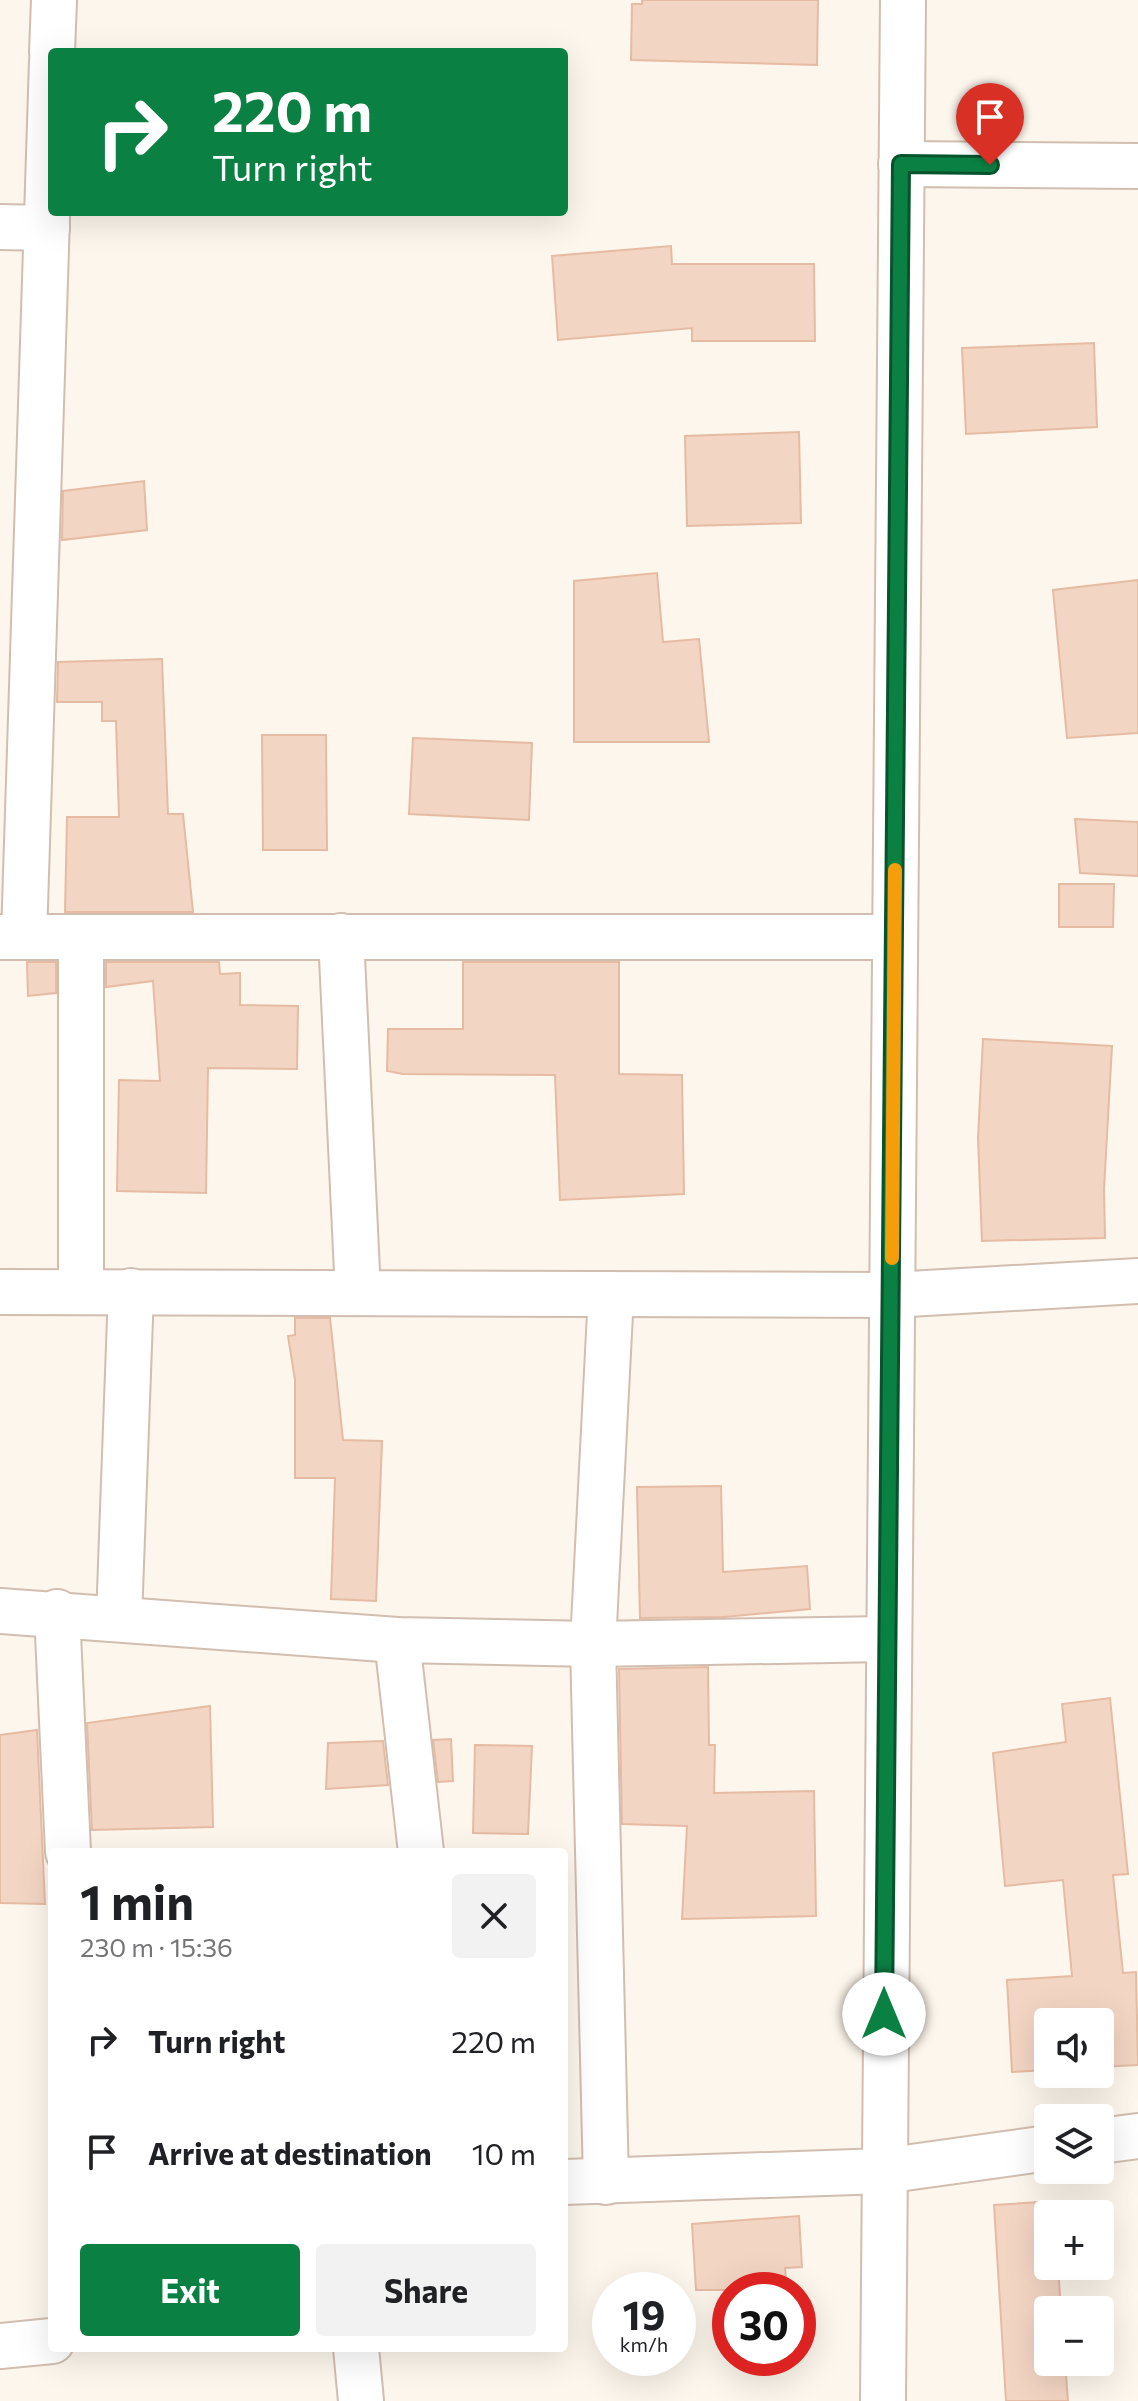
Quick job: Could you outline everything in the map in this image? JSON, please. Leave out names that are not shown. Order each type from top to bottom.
[{"type":"street","points":[[52,48],[54,0]]},
{"type":"street","points":[[883,2401],[903,0]]},
{"type":"street","points":[[901,164],[1138,166]]},
{"type":"street","points":[[48,195],[12,937],[895,937]]},
{"type":"street","points":[[0,227],[47,228]]},
{"type":"street","points":[[341,936],[358,1293]]},
{"type":"street","points":[[81,937],[81,1292]]},
{"type":"street","points":[[0,1292],[891,1295],[1138,1281]]},
{"type":"street","points":[[119,1619],[131,1291]]},
{"type":"street","points":[[611,1294],[593,1644],[585,2182],[883,2171],[1034,2150]]},
{"type":"street","points":[[0,1611],[57,1612],[397,1640],[593,1644],[887,1639]]},
{"type":"street","points":[[57,1612],[68,1848]]},
{"type":"street","points":[[397,1640],[421,1848]]},
{"type":"street","points":[[1114,2139],[1138,2136]]},
{"type":"street","points":[[0,2346],[48,2341]]},
{"type":"street","points":[[356,2352],[361,2401]]},
{"type":"building","points":[[642,0],[818,0],[817,65],[631,60],[632,4],[642,4]]},
{"type":"building","points":[[671,246],[672,264],[814,264],[815,341],[692,341],[692,328],[558,340],[552,256]]},
{"type":"building","points":[[1094,343],[1097,427],[966,434],[962,348]]},
{"type":"building","points":[[799,432],[801,523],[687,526],[685,436]]},
{"type":"building","points":[[144,481],[147,530],[62,540],[63,491]]},
{"type":"building","points":[[657,573],[663,642],[699,639],[709,742],[574,742],[574,581]]},
{"type":"building","points":[[1138,580],[1138,733],[1067,738],[1053,590]]},
{"type":"building","points":[[162,659],[168,814],[183,814],[193,912],[65,912],[67,817],[119,817],[116,721],[102,721],[102,702],[57,702],[58,662]]},
{"type":"building","points":[[262,735],[326,735],[327,850],[263,850]]},
{"type":"building","points":[[413,738],[532,743],[529,820],[409,814]]},
{"type":"building","points":[[1075,819],[1138,822],[1138,876],[1080,873]]},
{"type":"building","points":[[1059,884],[1114,884],[1113,927],[1059,927]]},
{"type":"building","points":[[27,962],[56,962],[56,993],[28,996]]},
{"type":"building","points":[[106,962],[219,962],[220,974],[240,973],[240,1005],[298,1006],[297,1069],[208,1068],[206,1193],[117,1191],[119,1080],[160,1081],[153,981],[106,987]]},
{"type":"building","points":[[463,962],[619,962],[619,1074],[682,1075],[684,1194],[560,1200],[555,1075],[403,1074],[387,1071],[388,1029],[463,1029]]},
{"type":"building","points":[[983,1039],[1112,1046],[1104,1189],[1105,1238],[982,1241],[978,1138]]},
{"type":"building","points":[[295,1318],[330,1318],[343,1440],[382,1441],[376,1601],[331,1599],[335,1478],[295,1478],[295,1380],[288,1336],[295,1335]]},
{"type":"building","points":[[721,1486],[723,1572],[807,1566],[810,1609],[724,1617],[640,1618],[637,1487]]},
{"type":"building","points":[[708,1667],[709,1745],[715,1745],[714,1793],[814,1791],[816,1916],[682,1919],[687,1826],[622,1824],[619,1669]]},
{"type":"building","points":[[1110,1698],[1128,1874],[1113,1875],[1123,1973],[1136,1972],[1138,2065],[1114,2066],[1114,2008],[1034,2008],[1034,2071],[1012,2072],[1007,1980],[1072,1976],[1063,1880],[1005,1886],[993,1753],[1066,1742],[1062,1704]]},
{"type":"building","points":[[210,1706],[213,1827],[92,1830],[87,1723]]},
{"type":"building","points":[[37,1730],[45,1904],[0,1903],[0,1735]]},
{"type":"building","points":[[451,1739],[453,1781],[438,1782],[433,1740]]},
{"type":"building","points":[[383,1741],[388,1785],[326,1789],[328,1743]]},
{"type":"building","points":[[475,1745],[532,1746],[528,1834],[473,1833]]},
{"type":"building","points":[[1034,2202],[1034,2280],[1059,2280],[1060,2296],[1034,2296],[1034,2376],[1066,2376],[1068,2401],[1006,2401],[994,2205]]},
{"type":"building","points":[[799,2216],[802,2267],[785,2268],[785,2272],[712,2272],[712,2290],[696,2290],[692,2224]]},
{"type":"slow traffic","points":[[892,1258],[895,870]]},
{"type":"route","points":[[884,2014],[901,164],[990,165]]}]
